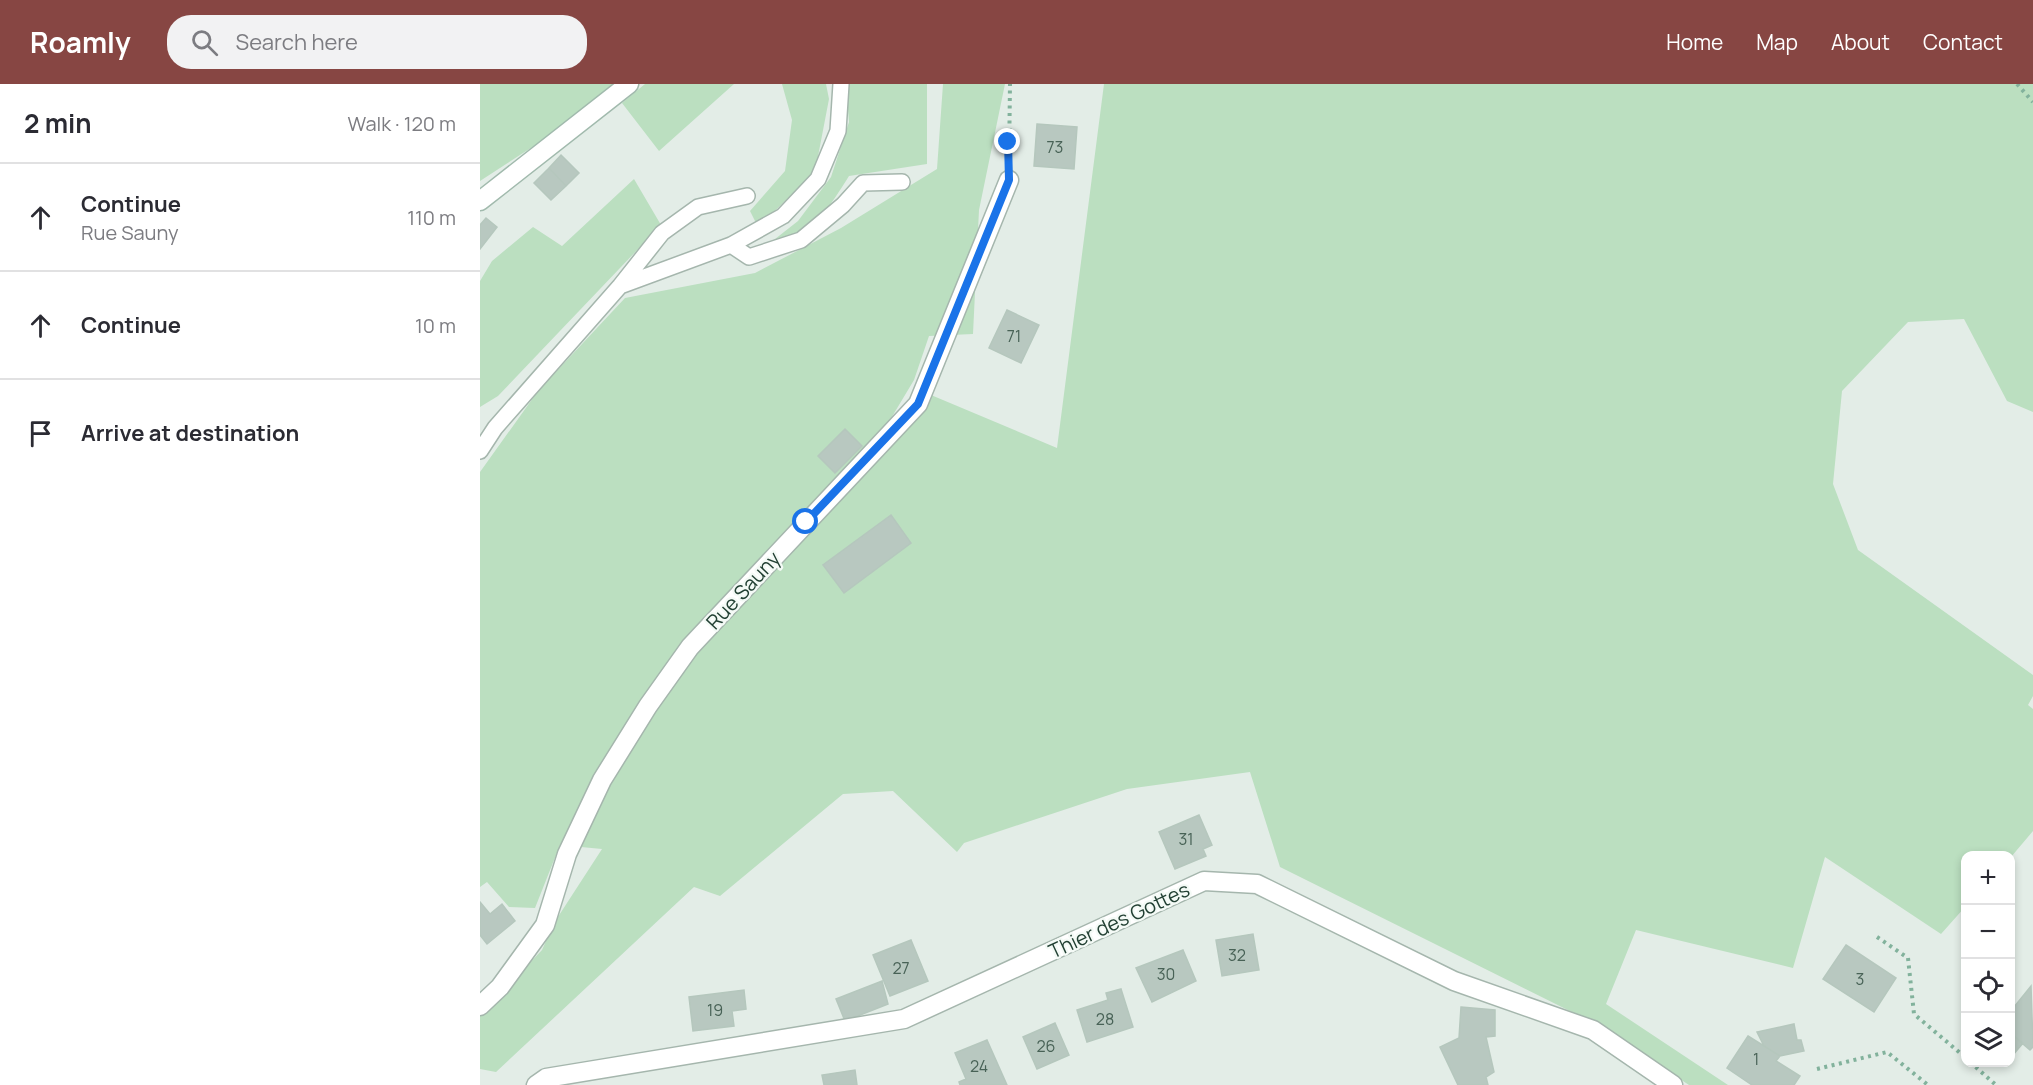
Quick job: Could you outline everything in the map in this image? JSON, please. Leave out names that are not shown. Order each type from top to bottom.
[{"type":"street","points":[[480,201],[629,84]]},
{"type":"street","name":"Rue Sauny","points":[[480,1006],[500,987],[545,926],[567,854],[602,780],[648,706],[690,646],[918,404],[1009,180]]},
{"type":"street","name":"Thier des Gottes","points":[[536,1085],[546,1078],[904,1019],[1204,881],[1257,884],[1454,981],[1593,1030],[1673,1085]]},
{"type":"lane","points":[[620,286],[731,245],[783,216],[818,179],[837,131],[841,84]]},
{"type":"lane","points":[[731,245],[749,257],[801,240],[843,205],[863,183],[902,182]]},
{"type":"lane","points":[[480,451],[495,428],[620,286],[662,233],[698,207],[747,196]]},
{"type":"path","points":[[1009,180],[1010,84]]},
{"type":"path","points":[[2017,84],[2033,102]]},
{"type":"path","points":[[1877,937],[1908,958],[1914,1014],[1961,1055]]},
{"type":"path","points":[[1817,1069],[1887,1052],[1928,1085]]},
{"type":"path","points":[[1976,1067],[1996,1085]]},
{"type":"green space","points":[[480,84],[617,84],[574,120],[480,181]]},
{"type":"green space","points":[[645,84],[734,84],[659,151],[622,103]]},
{"type":"green space","points":[[782,84],[826,84],[829,99],[815,172],[758,227],[750,211],[785,171],[792,120]]},
{"type":"green space","points":[[846,84],[927,84],[927,164],[849,176],[814,223],[793,237],[761,250],[798,221],[831,177],[849,122]]},
{"type":"green space","points":[[943,84],[1005,84],[979,210],[973,334],[929,336],[914,380],[887,425],[897,439],[931,395],[1057,448],[1104,84],[2033,84],[2033,412],[2007,401],[1964,319],[1908,322],[1842,391],[1833,484],[1858,550],[2033,675],[2033,696],[2028,705],[2033,709],[2033,831],[2015,852],[1961,851],[1961,912],[1941,934],[1825,857],[1793,968],[1636,930],[1606,1004],[1728,1085],[1689,1085],[1598,1025],[1280,867],[1250,772],[1127,789],[964,843],[957,852],[893,791],[843,794],[720,896],[694,887],[496,1072],[480,1069],[480,1015],[542,950],[554,923],[602,849],[560,845],[535,908],[509,907],[487,882],[480,887],[480,472],[538,391],[625,298],[755,273],[841,228],[937,169]]},
{"type":"green space","points":[[634,179],[661,225],[498,396],[480,407],[480,281],[492,261],[533,227],[562,246]]},
{"type":"building","points":[[1037,124],[1077,127],[1074,169],[1034,166]]},
{"type":"building","points":[[561,155],[579,173],[566,186],[549,168]]},
{"type":"building","points":[[549,168],[566,186],[551,200],[534,183]]},
{"type":"building","points":[[486,218],[497,227],[480,249],[480,225]]},
{"type":"building","points":[[1007,310],[1039,325],[1021,363],[989,348]]},
{"type":"building","points":[[845,429],[862,446],[835,473],[818,456]]},
{"type":"building","points":[[891,515],[911,543],[844,593],[823,565]]},
{"type":"building","points":[[1199,815],[1212,845],[1203,849],[1206,856],[1175,869],[1159,832]]},
{"type":"building","points":[[480,902],[490,914],[502,904],[515,921],[487,944],[480,935]]},
{"type":"building","points":[[1253,934],[1259,970],[1222,976],[1216,940]]},
{"type":"building","points":[[911,940],[928,981],[890,996],[873,955]]},
{"type":"building","points":[[1846,945],[1896,978],[1874,1012],[1823,979]]},
{"type":"building","points":[[1183,950],[1196,981],[1152,1002],[1136,968]]},
{"type":"building","points":[[882,981],[888,1004],[845,1021],[836,999]]},
{"type":"building","points":[[2031,986],[2033,1047],[2030,1050],[2015,1037],[2015,1006]]},
{"type":"building","points":[[1121,989],[1133,1027],[1087,1042],[1077,1010],[1108,1000],[1106,993]]},
{"type":"building","points":[[744,990],[746,1009],[732,1011],[734,1026],[693,1031],[689,997]]},
{"type":"building","points":[[1461,1007],[1495,1010],[1495,1036],[1486,1037],[1494,1072],[1486,1077],[1488,1085],[1458,1085],[1440,1047],[1459,1038]]},
{"type":"building","points":[[1055,1023],[1069,1055],[1037,1069],[1023,1037]]},
{"type":"building","points":[[1794,1024],[1797,1040],[1801,1040],[1804,1051],[1780,1056],[1764,1046],[1757,1032]]},
{"type":"building","points":[[1748,1036],[1780,1056],[1776,1061],[1800,1076],[1794,1085],[1752,1085],[1727,1068]]},
{"type":"building","points":[[2015,1037],[2023,1043],[2015,1052]]},
{"type":"building","points":[[987,1040],[1007,1085],[960,1085],[959,1082],[966,1079],[955,1053]]},
{"type":"building","points":[[855,1070],[857,1085],[824,1085],[822,1075]]},
{"type":"route","points":[[806,522],[918,404],[1009,180],[1008,142]]}]
